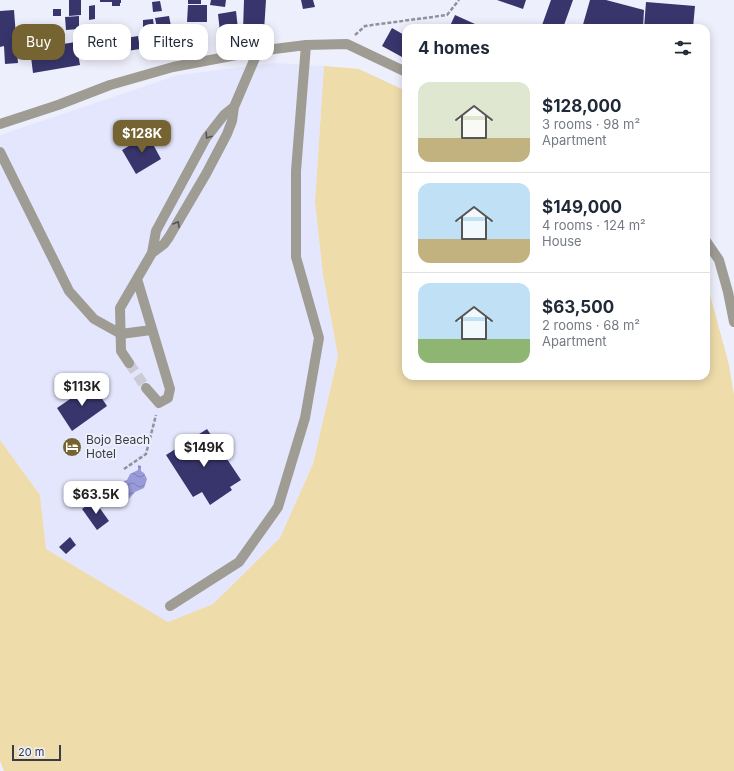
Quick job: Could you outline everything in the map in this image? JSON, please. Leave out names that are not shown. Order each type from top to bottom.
[{"type":"street","points":[[274,48],[306,45],[347,44],[402,70]]},
{"type":"street","points":[[170,606],[239,562],[278,507],[305,418],[319,338],[296,257],[296,171],[306,45]]},
{"type":"street","points":[[0,124],[58,105],[110,85],[173,67],[216,58]]},
{"type":"street","points":[[152,253],[164,244],[169,237],[206,174],[227,134],[234,107],[254,60]]},
{"type":"street","points":[[129,363],[121,351],[120,308],[152,253],[156,231],[206,138],[224,115],[234,107]]},
{"type":"street","points":[[0,152],[70,291],[94,319],[121,334],[152,330]]},
{"type":"street","points":[[710,247],[719,260],[728,292],[734,322]]},
{"type":"street","points":[[137,279],[170,389],[168,398],[159,403],[146,388]]},
{"type":"path","points":[[347,44],[365,26],[447,15],[459,0]]},
{"type":"path","points":[[124,469],[146,454],[159,403]]},
{"type":"shaded area","points":[[275,63],[324,66],[315,202],[323,275],[338,356],[313,464],[281,538],[213,604],[168,622],[46,549],[40,495],[0,440],[0,135],[178,75]]},
{"type":"shaded area","points":[[324,66],[359,69],[402,89],[402,380],[710,380],[710,295],[729,365],[734,395],[734,771],[4,771],[0,761],[0,440],[40,495],[46,549],[168,622],[213,604],[280,538],[313,464],[338,356],[323,275],[315,202]]},
{"type":"water","points":[[138,465],[141,466],[141,471],[147,479],[144,488],[135,492],[126,502],[122,502],[114,494],[115,488],[120,483],[127,480],[130,474],[138,470]]},
{"type":"building","points":[[69,0],[81,0],[81,15],[69,16]]},
{"type":"building","points":[[100,0],[121,0],[121,3],[120,6],[112,6],[112,2],[100,2]]},
{"type":"building","points":[[188,0],[201,0],[201,4],[188,4]]},
{"type":"building","points":[[211,0],[226,0],[225,7],[210,5]]},
{"type":"building","points":[[244,0],[266,0],[264,24],[243,24]]},
{"type":"building","points":[[301,0],[313,0],[315,7],[303,9]]},
{"type":"building","points":[[497,0],[526,0],[523,9]]},
{"type":"building","points":[[551,0],[573,0],[564,24],[542,24]]},
{"type":"building","points":[[590,0],[606,0],[644,10],[643,24],[583,24]]},
{"type":"building","points":[[160,1],[162,11],[153,12],[152,2]]},
{"type":"building","points":[[646,2],[695,6],[693,24],[644,24]]},
{"type":"building","points":[[95,5],[95,19],[89,20],[89,6]]},
{"type":"building","points":[[188,5],[207,5],[207,22],[187,22]]},
{"type":"building","points":[[53,9],[61,9],[61,16],[53,16]]},
{"type":"building","points":[[14,10],[15,24],[12,24],[12,60],[18,60],[18,63],[5,64],[4,46],[0,47],[0,11]]},
{"type":"building","points":[[236,11],[237,24],[219,24],[218,14]]},
{"type":"building","points":[[455,15],[475,24],[451,24]]},
{"type":"building","points":[[79,16],[79,24],[73,24],[73,29],[66,30],[65,17]]},
{"type":"building","points":[[169,16],[171,24],[156,24],[155,18]]},
{"type":"building","points":[[153,19],[154,24],[143,24],[143,20]]},
{"type":"building","points":[[392,28],[402,34],[402,57],[382,46]]},
{"type":"building","points":[[138,36],[139,49],[131,50],[131,37]]},
{"type":"building","points":[[73,42],[73,60],[79,60],[80,65],[33,73],[31,60],[65,60],[65,44]]},
{"type":"building","points":[[148,135],[161,159],[136,174],[122,150]]},
{"type":"building","points":[[92,384],[107,406],[72,431],[57,408]]},
{"type":"building","points":[[207,429],[241,480],[230,487],[232,490],[210,505],[202,492],[193,497],[166,455]]},
{"type":"building","points":[[94,500],[109,521],[97,530],[82,509]]},
{"type":"building","points":[[70,537],[76,545],[66,554],[59,547]]},
{"type":"tunnel","points":[[129,363],[146,388]]},
{"type":"place","name":"Bojo Beach Hotel","points":[[72,447]]}]
